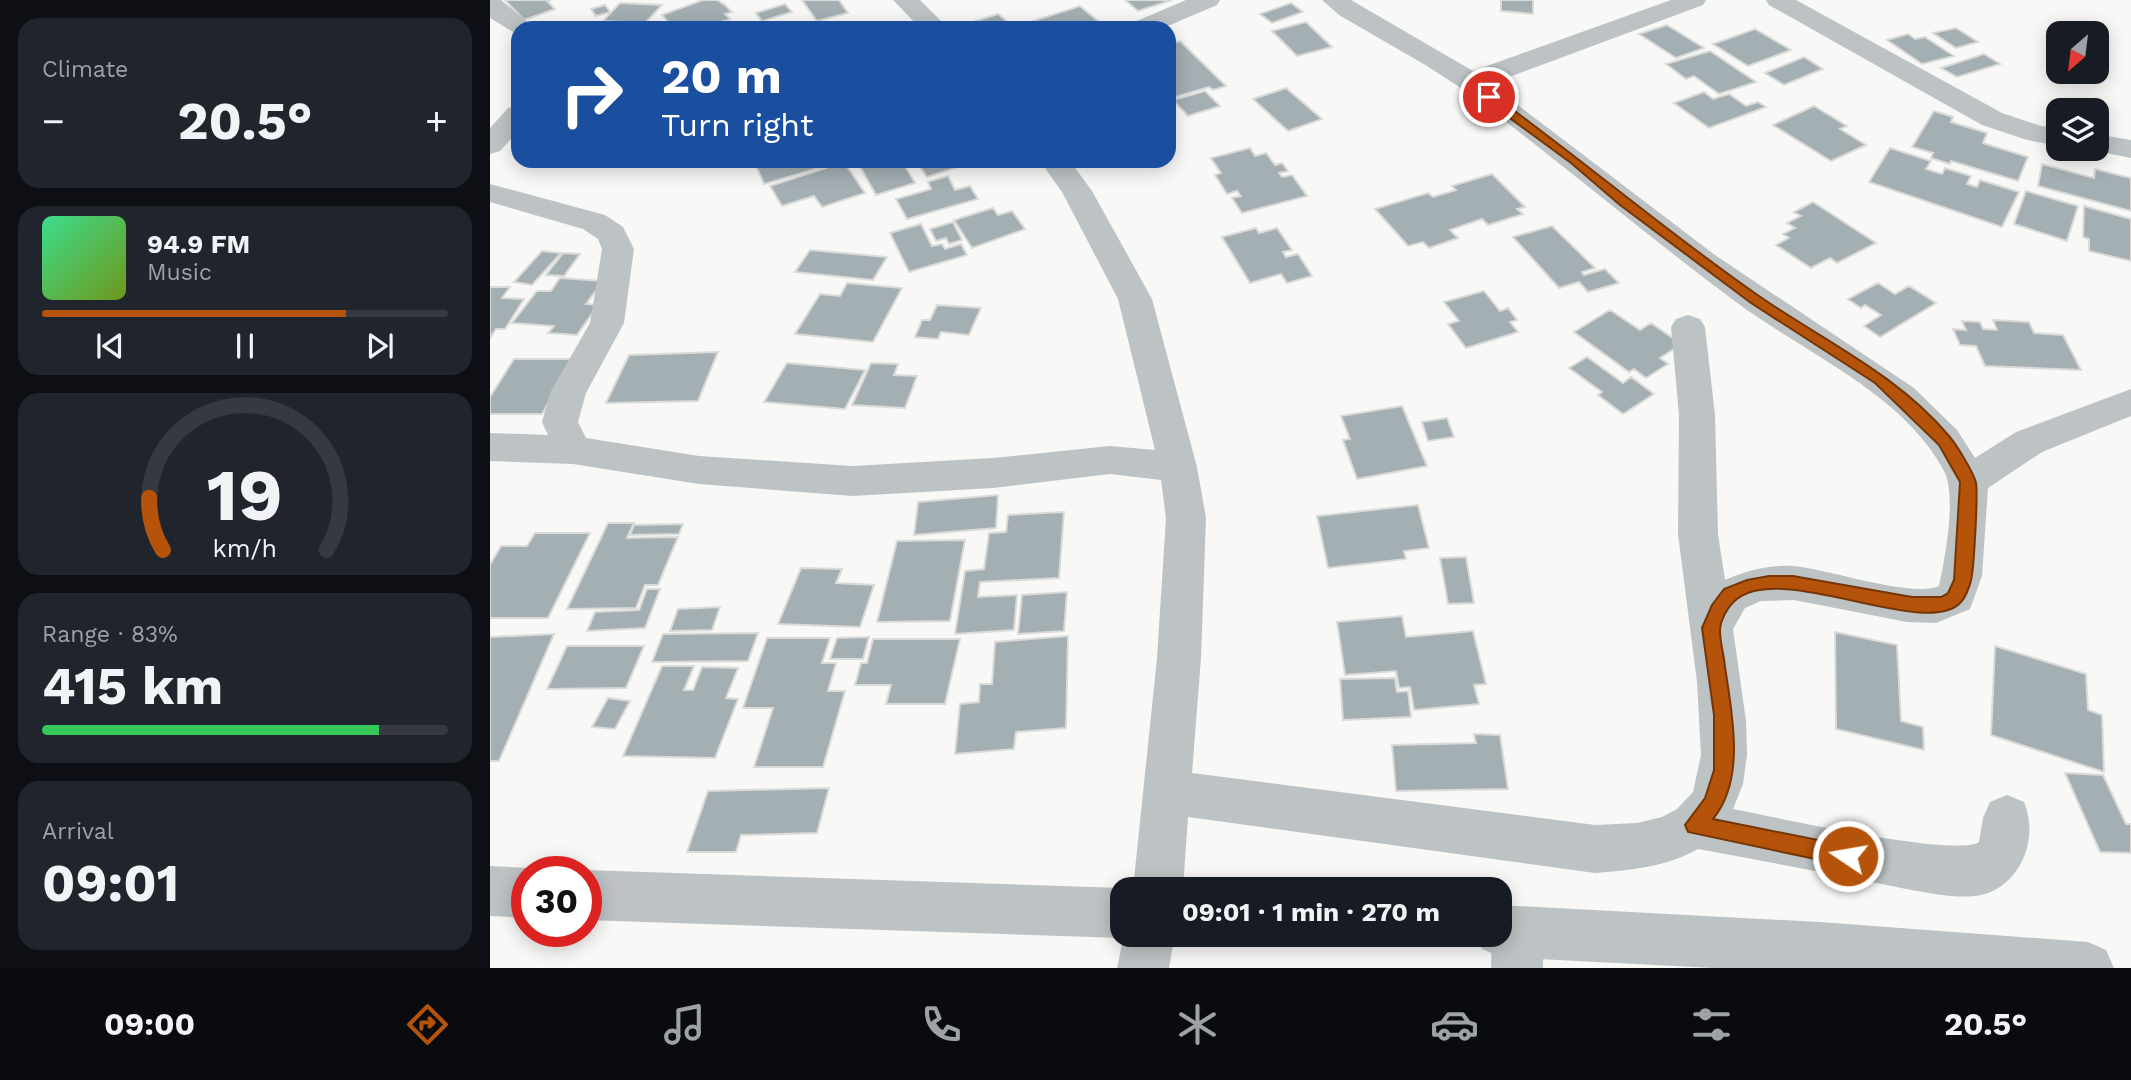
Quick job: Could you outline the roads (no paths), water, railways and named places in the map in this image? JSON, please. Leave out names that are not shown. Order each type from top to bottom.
[{"type":"street","points":[[905,0],[928,21]]},
{"type":"street","points":[[1158,21],[1208,0]]},
{"type":"street","points":[[1334,0],[1469,82],[1756,300],[1880,379],[1944,441],[1968,482],[1963,580],[1955,598],[1943,605],[1912,605],[1793,583],[1769,583],[1747,587],[1731,594],[1718,610],[1711,628]]},
{"type":"street","points":[[1469,82],[1694,0]]},
{"type":"street","points":[[1778,0],[1992,119],[2046,135]]},
{"type":"street","points":[[490,3],[511,21]]},
{"type":"street","points":[[490,145],[511,122]]},
{"type":"street","points":[[2109,145],[2131,149]]},
{"type":"street","points":[[1060,168],[1077,191],[1135,299],[1178,467],[1186,517],[1179,658],[1159,877]]},
{"type":"street","points":[[490,192],[594,222],[611,234],[618,249],[607,323],[568,393],[559,422],[573,450]]},
{"type":"street","points":[[1167,792],[1595,849],[1628,849],[1659,842],[1677,837],[1695,825],[1714,803],[1723,770],[1723,715],[1698,534],[1697,415],[1688,327]]},
{"type":"street","points":[[1968,482],[2029,442],[2131,402]]},
{"type":"street","points":[[490,447],[573,450],[699,470],[852,481],[993,473],[1110,460],[1178,467]]},
{"type":"street","points":[[1695,825],[1930,869],[1980,871],[2001,855],[2007,818]]},
{"type":"street","points":[[490,891],[511,892]]},
{"type":"street","points":[[602,896],[1110,913]]},
{"type":"street","points":[[1512,943],[1806,947],[2088,968]]},
{"type":"street","points":[[1143,968],[1147,947]]}]
